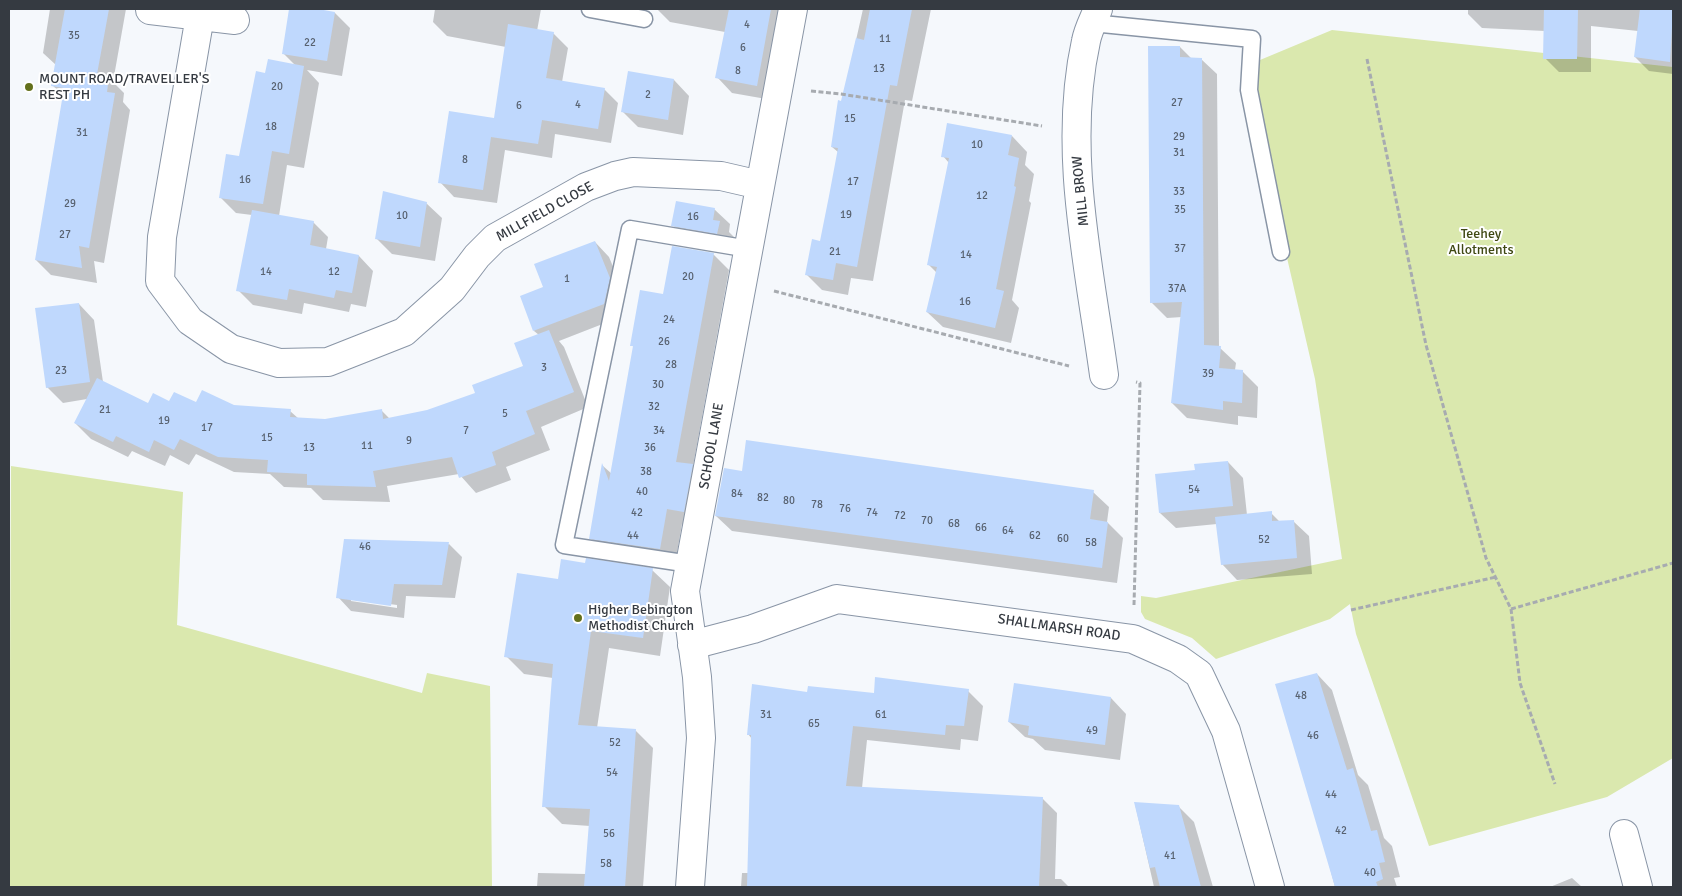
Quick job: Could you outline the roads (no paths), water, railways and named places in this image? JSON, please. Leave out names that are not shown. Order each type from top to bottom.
[{"type":"street","name":"SCHOOL LANE","points":[[690,887],[701,738],[685,592],[793,9]]},
{"type":"street","points":[[150,10],[235,20]]},
{"type":"street","name":"MILLFIELD CLOSE","points":[[200,16],[162,237],[160,281],[190,321],[231,349],[278,363],[328,362],[404,332],[452,289],[476,256],[495,238],[586,187],[616,176],[633,172],[721,176],[760,185]]},
{"type":"street","name":"MILL BROW","points":[[1095,16],[1086,39],[1076,99],[1076,131],[1082,215],[1104,374]]},
{"type":"street","name":"SHALLMARSH ROAD","points":[[692,645],[753,629],[837,599],[1133,639],[1178,659],[1199,674],[1226,731],[1270,887]]},
{"type":"street","points":[[1624,834],[1638,887]]},
{"type":"lane","points":[[590,9],[644,19]]},
{"type":"lane","points":[[1095,16],[1252,39],[1249,90],[1280,252]]},
{"type":"lane","points":[[690,564],[564,545],[630,229],[748,249]]},
{"type":"place","name":"MOUNT ROAD/TRAVELLER'S REST PH","points":[[29,87]]},
{"type":"place","name":"Higher Bebington Methodist Church","points":[[578,618]]},
{"type":"park label","name":"Teehey Allotments","points":[[1481,242]]}]
